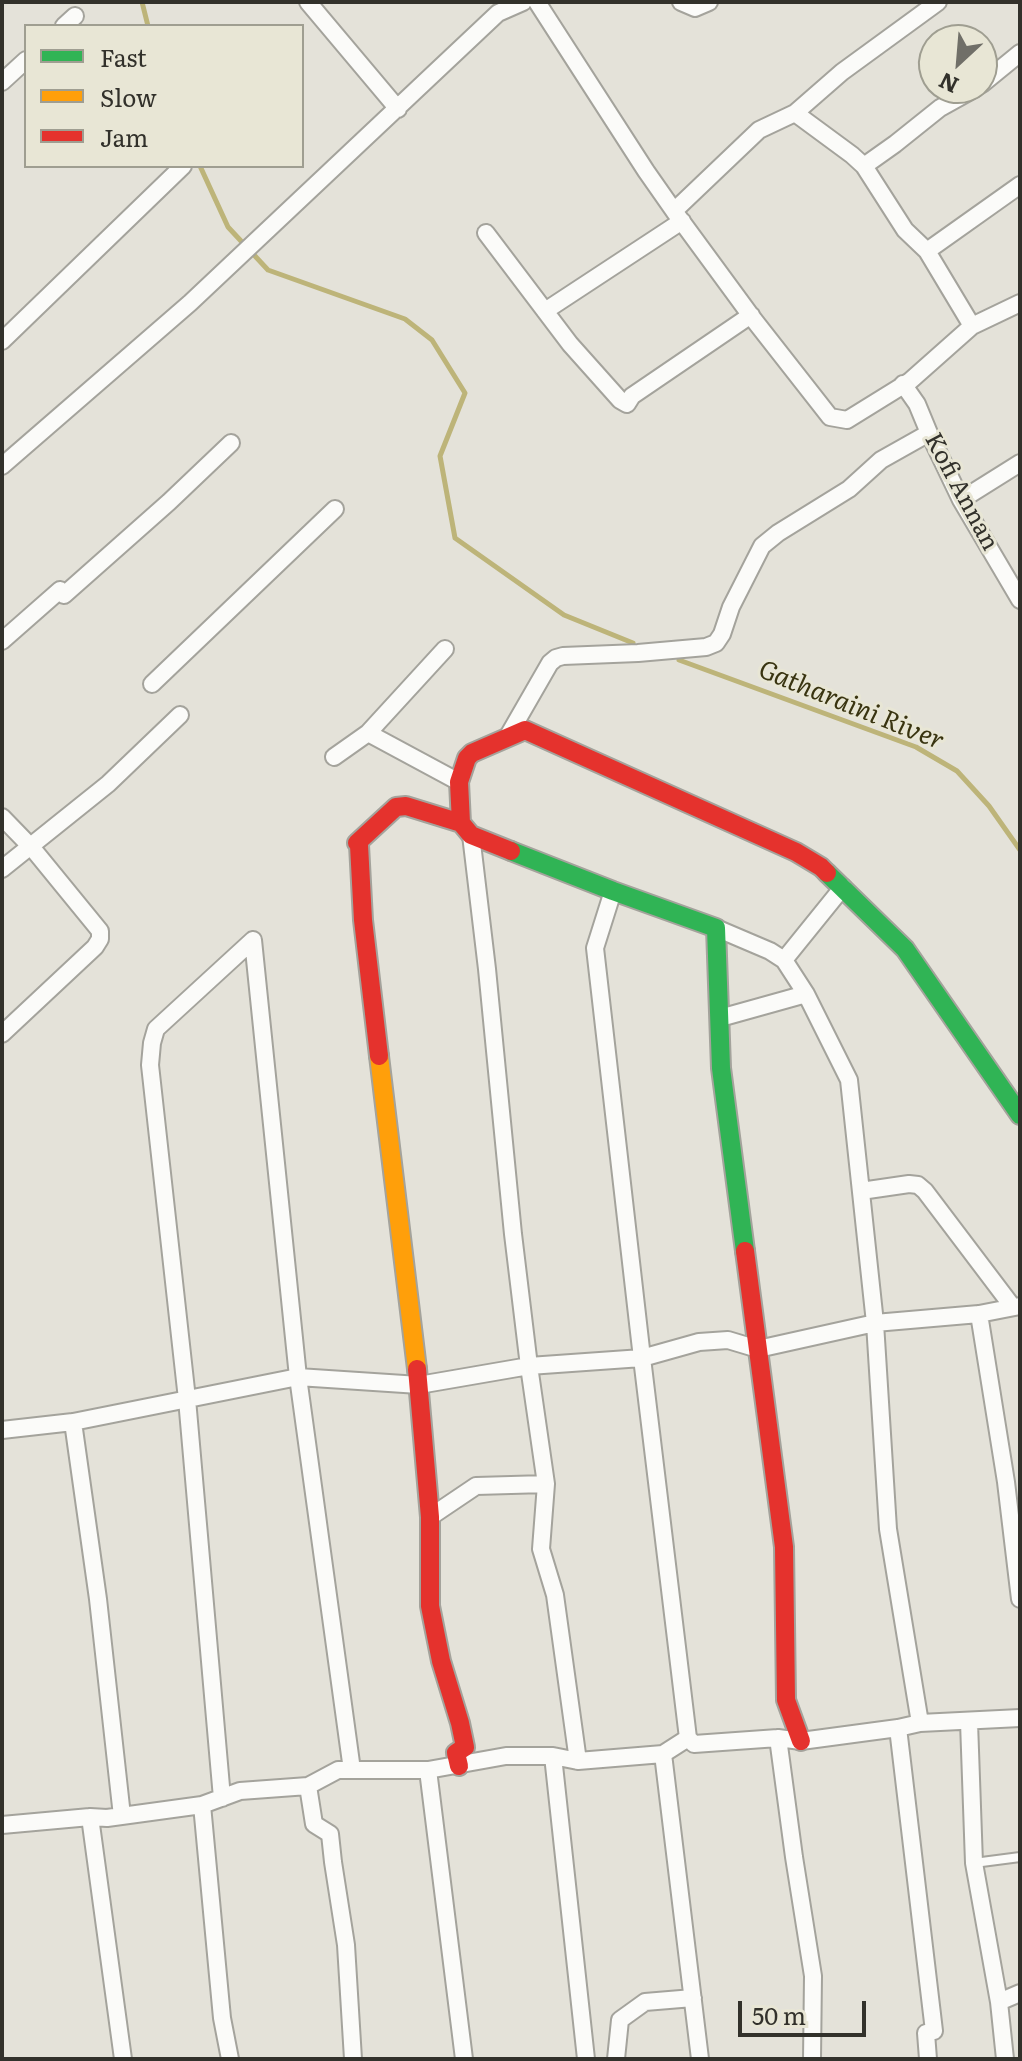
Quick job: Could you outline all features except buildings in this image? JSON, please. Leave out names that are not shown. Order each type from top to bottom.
[{"type":"street","points":[[308,2],[398,109]]},
{"type":"street","points":[[2,466],[257,241],[398,109],[493,8],[523,2]]},
{"type":"street","points":[[537,2],[646,171],[830,417],[847,420],[910,381],[972,326],[1020,303]]},
{"type":"street","points":[[681,2],[695,8],[709,2]]},
{"type":"street","points":[[545,311],[678,216],[759,130],[795,113],[842,72],[938,2]]},
{"type":"street","points":[[998,71],[1020,53]]},
{"type":"street","points":[[2,82],[24,62]]},
{"type":"street","points":[[864,166],[947,104]]},
{"type":"street","points":[[795,113],[864,166],[905,230],[927,251],[972,326]]},
{"type":"street","points":[[2,341],[181,168]]},
{"type":"street","points":[[927,251],[1020,185]]},
{"type":"street","points":[[486,233],[570,344],[627,404],[632,396],[751,315]]},
{"type":"street","name":"Kofi Annan","points":[[903,384],[917,404],[961,500],[1020,600]]},
{"type":"street","points":[[508,736],[550,663],[556,658],[706,647],[716,643],[762,546],[849,489],[881,460],[929,433]]},
{"type":"street","points":[[2,641],[169,502],[231,443]]},
{"type":"street","points":[[961,500],[1020,463]]},
{"type":"street","points":[[152,684],[335,509]]},
{"type":"street","points":[[334,757],[368,733],[445,649]]},
{"type":"street","points":[[2,869],[108,784],[180,715]]},
{"type":"street","points":[[578,1761],[555,1595],[541,1549],[546,1484],[513,1234],[487,969],[459,782],[472,753],[525,730],[796,852],[821,867],[905,949],[1020,1115]]},
{"type":"street","points":[[368,733],[459,782]]},
{"type":"street","points":[[459,1766],[456,1753],[465,1747],[441,1661],[430,1606],[430,1517],[419,1385],[391,1167],[357,843],[396,807],[415,808],[613,891],[770,951],[784,960],[806,994],[849,1080],[875,1323],[888,1529],[920,1723]]},
{"type":"street","points":[[2,817],[100,931],[95,947],[2,1034]]},
{"type":"street","points":[[784,960],[843,887]]},
{"type":"street","points":[[613,891],[595,948],[688,1738],[694,1744],[778,1738],[801,1741],[920,1723],[1020,1718]]},
{"type":"street","points":[[716,928],[721,1068],[784,1547],[786,1700],[801,1741]]},
{"type":"street","points":[[222,1798],[187,1399],[150,1065],[156,1029],[253,940],[298,1377],[352,1770]]},
{"type":"street","points":[[720,1018],[806,994]]},
{"type":"street","points":[[2,1430],[73,1422],[298,1377],[419,1385],[529,1366],[642,1358],[699,1342],[728,1340],[758,1349],[875,1323],[979,1314],[1016,1306],[918,1185],[861,1191]]},
{"type":"street","points":[[979,1314],[1006,1482],[1020,1599]]},
{"type":"street","points":[[73,1422],[98,1599],[122,1816]]},
{"type":"street","points":[[430,1517],[476,1486],[546,1484]]},
{"type":"street","points":[[969,1722],[974,1863],[999,2002],[1005,2059]]},
{"type":"street","points":[[898,1728],[934,2031],[926,2033],[928,2059]]},
{"type":"street","points":[[2,1825],[107,1818],[202,1805],[240,1791],[308,1786],[338,1770],[428,1770],[506,1756],[553,1756],[578,1761],[663,1754],[688,1738]]},
{"type":"street","points":[[778,1738],[813,1976],[812,2059]]},
{"type":"street","points":[[663,1754],[700,2059]]},
{"type":"street","points":[[553,1756],[586,2059]]},
{"type":"street","points":[[428,1770],[464,2059]]},
{"type":"street","points":[[308,1786],[314,1824],[330,1834],[346,1945],[353,2059]]},
{"type":"street","points":[[202,1805],[222,2018],[230,2059]]},
{"type":"street","points":[[90,1817],[123,2059]]},
{"type":"street","points":[[999,2002],[1020,1993]]},
{"type":"street","points":[[616,2059],[620,2020],[645,2002],[693,1998]]},
{"type":"lane","points":[[974,1863],[1020,1857]]},
{"type":"waterway","name":"Gatharaini River","points":[[142,2],[148,24]]},
{"type":"waterway","name":"Gatharaini River","points":[[201,168],[228,227],[268,270],[405,319],[432,340],[465,393],[440,456],[455,538],[564,615],[633,643]]},
{"type":"waterway","name":"Gatharaini River","points":[[679,660],[916,747],[957,771],[989,806],[1020,850]]},
{"type":"traffic: fast","points":[[511,851],[716,928],[721,1068],[745,1251]]},
{"type":"traffic: fast","points":[[827,873],[905,949],[1020,1115]]},
{"type":"traffic: slow","points":[[379,1056],[417,1369]]},
{"type":"traffic: jam","points":[[511,851],[471,835],[461,823],[459,782],[467,758],[472,753],[525,730],[796,852],[827,873]]},
{"type":"traffic: jam","points":[[379,1056],[357,843],[396,807],[406,806],[461,823]]},
{"type":"traffic: jam","points":[[745,1251],[784,1547],[786,1700],[801,1741]]},
{"type":"traffic: jam","points":[[417,1369],[430,1517],[430,1606],[441,1661],[465,1747],[456,1753],[459,1766]]}]
